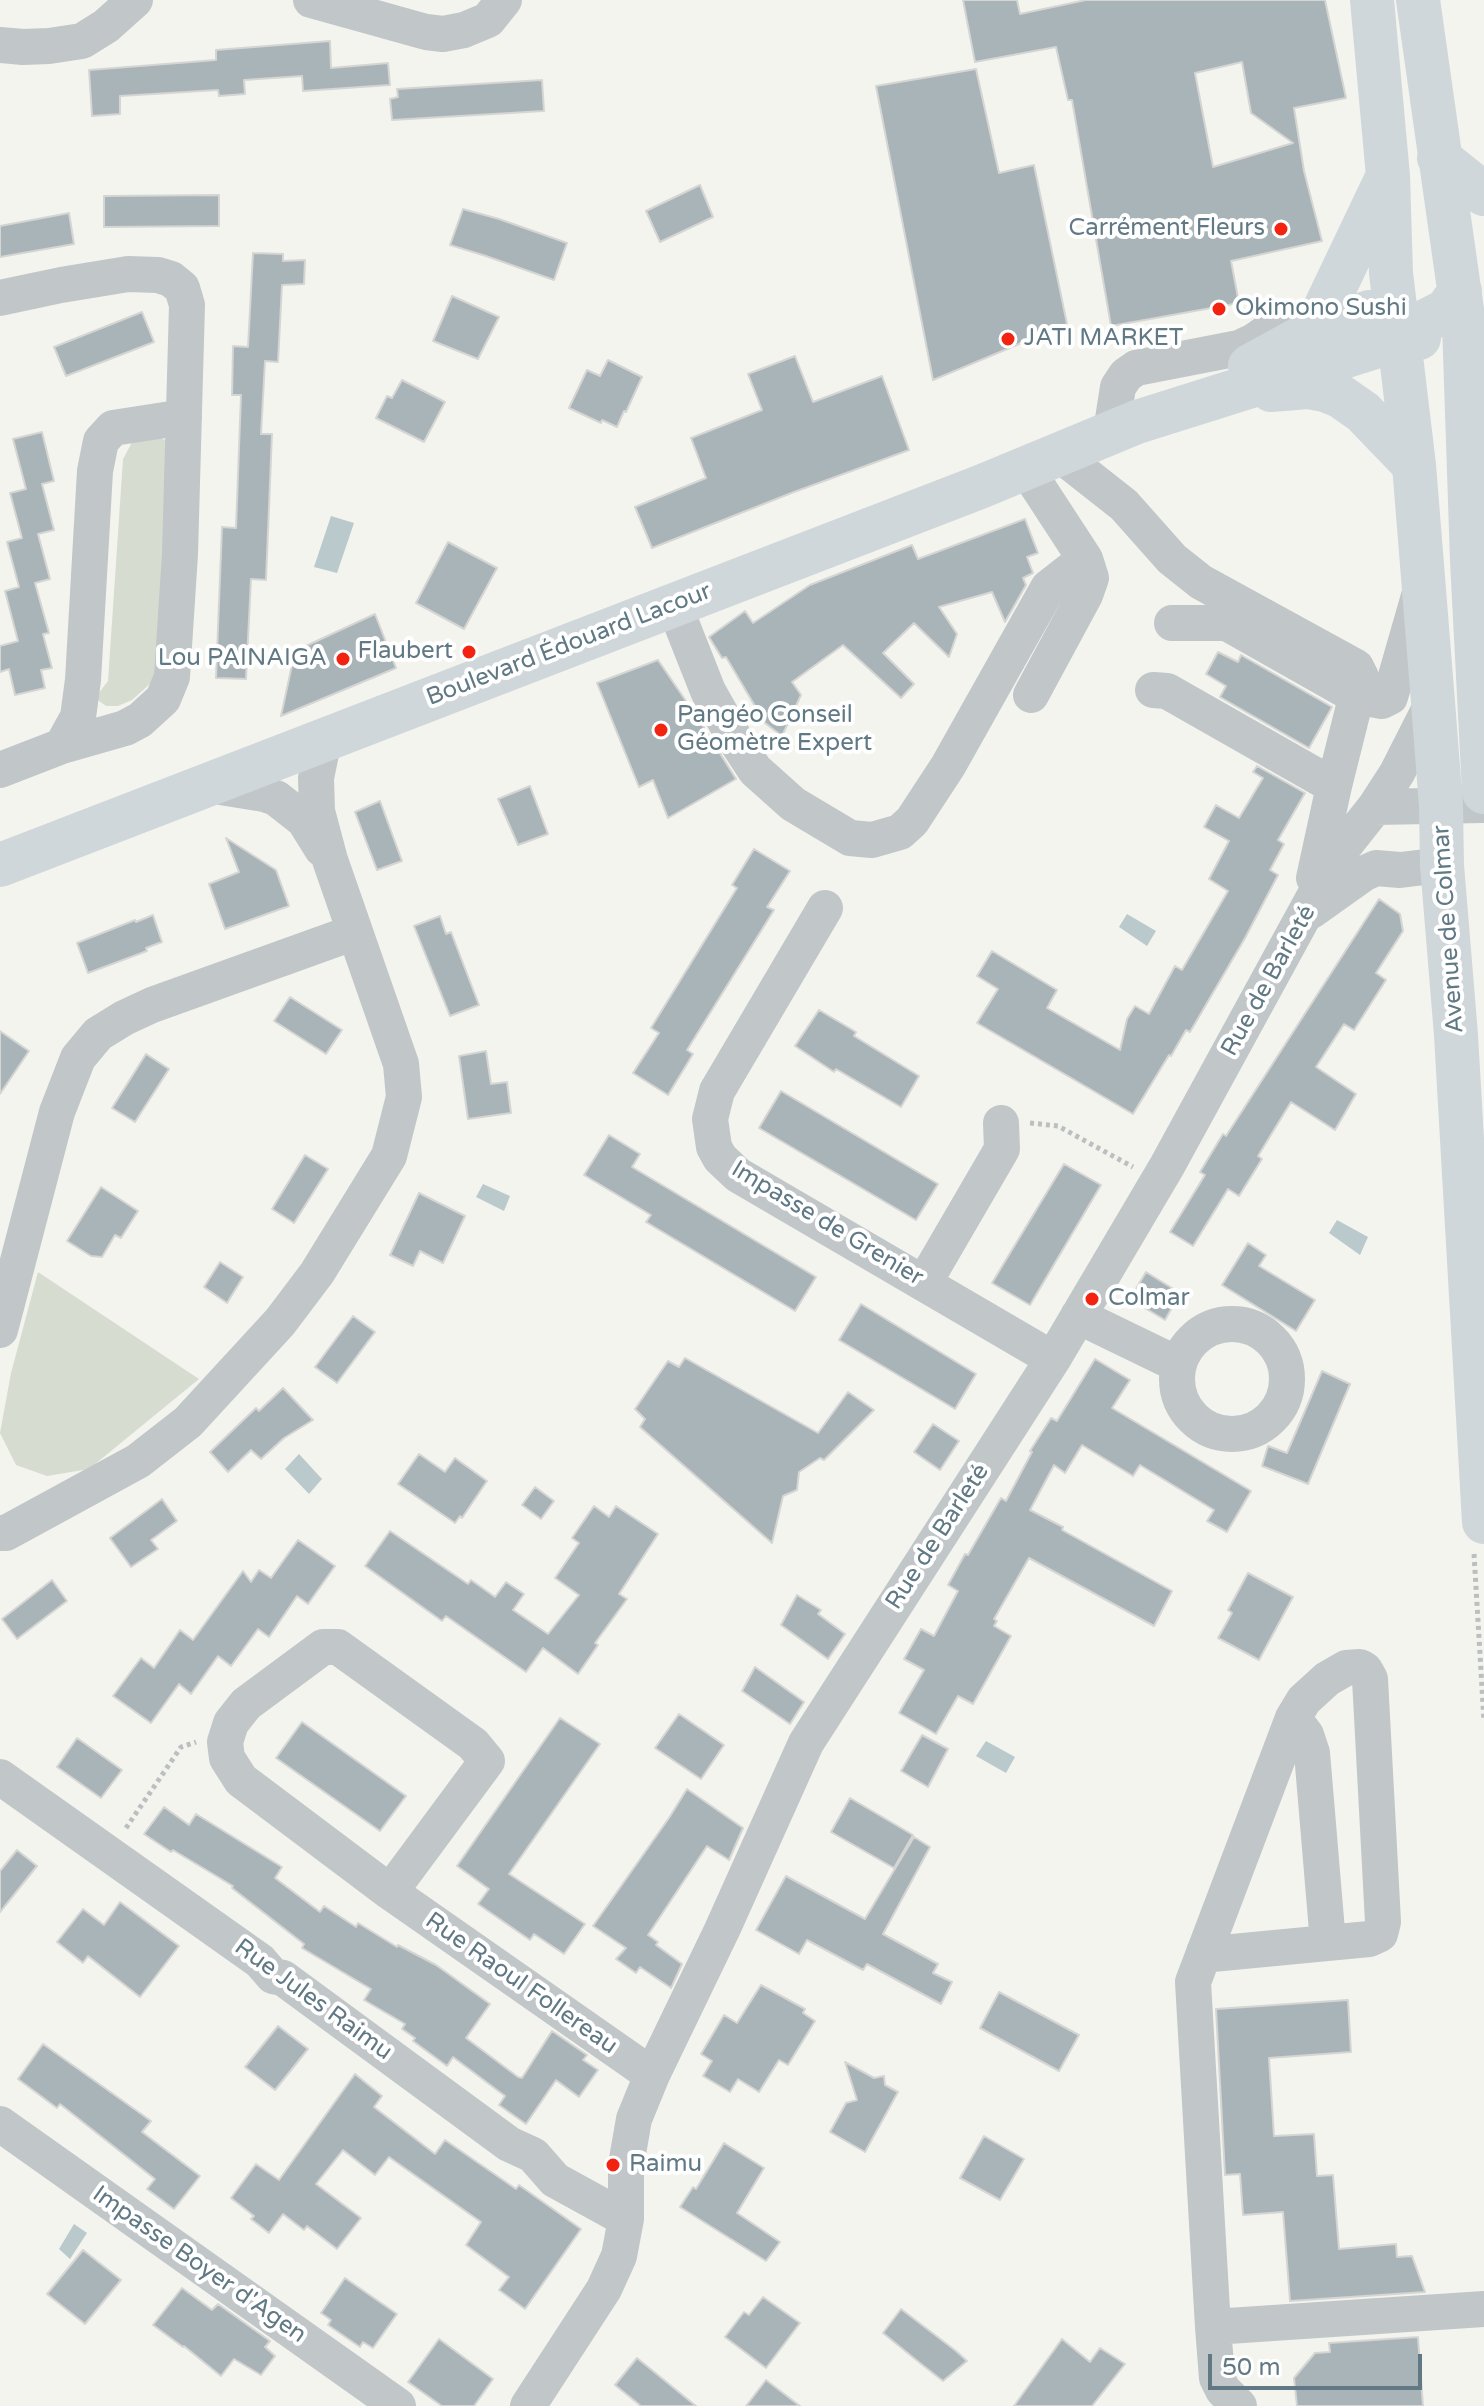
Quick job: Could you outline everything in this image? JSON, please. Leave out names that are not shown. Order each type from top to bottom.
[{"type":"main road","points":[[1372,0],[1388,176],[1389,239],[1440,311]]},
{"type":"main road","points":[[1386,0],[1401,76],[1421,237],[1440,311],[1430,358],[1451,560],[1462,613],[1475,631]]},
{"type":"main road","points":[[1418,0],[1439,158],[1440,311],[1472,561],[1484,792]]},
{"type":"main road","points":[[1439,158],[1484,194]]},
{"type":"main road","points":[[1301,327],[1388,176]]},
{"type":"main road","points":[[1301,327],[1372,316],[1440,311]]},
{"type":"main road","name":"Boulevard Édouard Lacour","points":[[0,865],[980,487],[1124,427],[1375,347],[1440,311]]},
{"type":"main road","name":"Avenue de Colmar","points":[[1440,311],[1414,465],[1441,806],[1442,865],[1472,1067],[1484,1522]]},
{"type":"main road","name":"Boulevard Édouard Lacour","points":[[1124,427],[1250,366],[1301,327]]},
{"type":"main road","points":[[1124,427],[1181,415],[1273,389],[1308,387],[1340,396],[1359,408],[1414,465]]},
{"type":"main road","points":[[1472,561],[1484,483]]},
{"type":"street","points":[[0,45],[49,46],[82,41],[106,26],[135,0]]},
{"type":"street","points":[[311,0],[443,34],[474,13],[495,13],[504,0]]},
{"type":"street","points":[[0,298],[128,274],[158,275],[171,279],[182,288],[187,305],[180,554],[172,677],[163,699],[140,720],[125,728],[62,746],[0,770]]},
{"type":"street","points":[[62,746],[78,717],[83,680],[95,471],[101,441],[113,428],[184,417]]},
{"type":"street","points":[[1031,695],[1085,595],[1091,578],[1042,460]]},
{"type":"street","points":[[1042,460],[1124,505],[1172,559],[1201,582],[1356,667],[1361,677],[1306,915]]},
{"type":"street","points":[[674,605],[708,691],[755,770],[793,804],[838,831],[850,838],[872,840],[900,832],[912,821],[948,766],[1048,588],[1085,559]]},
{"type":"street","points":[[1172,623],[1227,623],[1357,696],[1382,701],[1390,697],[1422,586]]},
{"type":"street","points":[[1153,690],[1167,691],[1334,786]]},
{"type":"street","name":"Rue de Barleté","points":[[528,2406],[604,2289],[619,2256],[626,2219],[626,2165],[634,2119],[806,1743],[1053,1359],[1159,1181],[1337,855],[1397,773],[1433,702]]},
{"type":"street","points":[[0,1533],[6,1533],[138,1461],[188,1422],[280,1322],[317,1273],[389,1156],[404,1097],[401,1064],[330,860],[317,811],[316,778],[324,739]]},
{"type":"street","points":[[208,785],[276,798],[304,820],[330,860]]},
{"type":"street","points":[[1375,807],[1484,805]]},
{"type":"street","points":[[1306,915],[1376,868],[1400,870],[1442,865]]},
{"type":"street","name":"Impasse de Grenier","points":[[825,908],[717,1091],[710,1119],[714,1147],[720,1158],[738,1175],[1053,1359]]},
{"type":"street","points":[[0,1330],[57,1112],[78,1058],[98,1034],[152,1005],[355,932]]},
{"type":"street","points":[[924,1283],[1002,1149],[1001,1123]]},
{"type":"street","points":[[1078,1316],[1179,1365]]},
{"type":"street","points":[[225,1742],[231,1723],[246,1704],[323,1647],[338,1647],[473,1744],[487,1761],[390,1892]]},
{"type":"street","points":[[1204,1952],[1212,1954],[1369,1939],[1380,1934],[1383,1922],[1370,1679],[1360,1667],[1346,1668],[1327,1679],[1304,1700],[1293,1718],[1204,1952],[1193,1982],[1217,2378],[1223,2390],[1239,2406]]},
{"type":"street","points":[[1293,1718],[1306,1735],[1312,1753],[1328,1943]]},
{"type":"street","name":"Rue Raoul Follereau","points":[[225,1742],[227,1758],[241,1780],[390,1892],[652,2075]]},
{"type":"street","name":"Rue Jules Raimu","points":[[0,1777],[260,1961],[273,1976],[283,1978],[509,2144],[533,2155],[555,2180],[626,2219]]},
{"type":"street","name":"Impasse Boyer d'Agen","points":[[0,2124],[398,2406]]},
{"type":"street","points":[[1213,2327],[1484,2309]]},
{"type":"path","points":[[1001,1123],[1047,1123],[1058,1126],[1159,1181]]},
{"type":"path","points":[[109,1853],[181,1747],[191,1742],[225,1742]]},
{"type":"shaded area","points":[[136,435],[157,435],[170,443],[164,655],[152,682],[132,700],[118,706],[106,706],[95,698],[108,681],[123,459]]},
{"type":"shaded area","points":[[331,516],[354,523],[337,573],[314,567]]},
{"type":"shaded area","points":[[1127,914],[1156,931],[1147,946],[1119,927]]},
{"type":"shaded area","points":[[483,1184],[510,1196],[504,1211],[476,1197]]},
{"type":"shaded area","points":[[1337,1220],[1368,1237],[1360,1255],[1329,1233]]},
{"type":"shaded area","points":[[38,1272],[199,1379],[89,1469],[47,1476],[16,1465],[0,1433],[11,1373]]},
{"type":"shaded area","points":[[299,1454],[322,1479],[309,1494],[285,1469]]},
{"type":"shaded area","points":[[986,1741],[1015,1757],[1006,1773],[976,1756]]},
{"type":"shaded area","points":[[74,2224],[87,2233],[70,2259],[59,2249]]},
{"type":"building","points":[[963,0],[1017,0],[1020,14],[1086,0],[1325,0],[1346,98],[1294,108],[1304,171],[1322,241],[1231,261],[1239,303],[1111,326],[1072,100],[1068,100],[1056,47],[975,62]],"holes":[[[1242,62],[1251,113],[1293,143],[1213,167],[1195,73]]]},
{"type":"building","points":[[330,41],[331,68],[388,63],[390,85],[303,91],[302,76],[244,80],[245,94],[219,96],[218,90],[120,96],[120,114],[92,116],[89,70],[216,60],[216,50]]},
{"type":"building","points":[[976,69],[999,173],[1034,165],[1067,324],[933,380],[876,86]]},
{"type":"building","points":[[542,80],[544,111],[392,120],[390,99],[398,97],[397,89]]},
{"type":"building","points":[[700,185],[713,217],[660,242],[646,211]]},
{"type":"building","points":[[219,195],[219,226],[104,227],[104,196]]},
{"type":"building","points":[[463,209],[567,243],[554,280],[450,245]]},
{"type":"building","points":[[69,213],[74,244],[0,257],[0,226]]},
{"type":"building","points":[[253,253],[283,254],[283,261],[305,260],[304,284],[282,285],[278,362],[265,361],[261,434],[272,434],[266,580],[251,579],[246,679],[216,678],[222,527],[236,528],[241,395],[232,395],[233,346],[248,347]]},
{"type":"building","points":[[452,296],[499,317],[478,359],[433,341]]},
{"type":"building","points":[[142,312],[154,342],[66,376],[54,347]]},
{"type":"building","points":[[795,356],[813,402],[882,376],[909,450],[652,548],[635,507],[706,478],[691,438],[762,410],[748,374]]},
{"type":"building","points":[[608,360],[642,377],[617,427],[569,408],[587,370],[600,376]]},
{"type":"building","points":[[402,380],[445,402],[424,442],[376,418],[387,396],[392,398]]},
{"type":"building","points":[[42,432],[54,481],[42,484],[54,530],[38,534],[50,579],[35,583],[49,633],[43,634],[52,668],[41,670],[45,688],[15,695],[9,669],[0,672],[0,646],[18,641],[5,591],[19,587],[7,542],[22,538],[10,493],[26,489],[13,439]]},
{"type":"building","points":[[1025,519],[1038,553],[1027,557],[1033,573],[1023,578],[1026,585],[1005,622],[992,592],[939,607],[957,634],[949,657],[914,623],[883,653],[914,684],[901,698],[843,645],[792,682],[801,695],[782,736],[765,723],[726,657],[722,658],[709,637],[745,611],[753,623],[810,585],[912,545],[918,559]]},
{"type":"building","points":[[448,542],[497,568],[464,629],[416,603]]},
{"type":"building","name":"Lou PAINAIGA","points":[[375,614],[396,668],[281,716],[295,651]]},
{"type":"building","points":[[1218,652],[1238,662],[1241,655],[1332,707],[1309,748],[1220,697],[1226,686],[1206,674]]},
{"type":"building","name":"Pangéo Conseil Géomètre Expert","points":[[658,660],[736,779],[668,818],[653,780],[639,787],[597,683]]},
{"type":"building","points":[[1257,766],[1305,793],[1278,840],[1284,844],[1270,870],[1278,875],[1190,1032],[1186,1030],[1133,1114],[977,1023],[998,989],[977,976],[992,951],[1057,990],[1047,1008],[1120,1050],[1127,1019],[1135,1006],[1149,1014],[1175,966],[1182,970],[1228,891],[1209,879],[1229,841],[1204,827],[1216,805],[1239,818],[1263,778],[1253,772]]},
{"type":"building","points":[[530,786],[548,834],[518,845],[498,799]]},
{"type":"building","points":[[380,801],[402,861],[377,870],[355,812]]},
{"type":"building","points":[[226,838],[276,870],[289,906],[225,929],[209,884],[239,872]]},
{"type":"building","points":[[754,849],[790,871],[767,907],[774,910],[687,1050],[693,1054],[668,1095],[633,1073],[659,1033],[651,1028],[737,888],[732,885]]},
{"type":"building","points":[[1379,899],[1400,914],[1403,931],[1376,973],[1386,980],[1354,1030],[1344,1024],[1316,1067],[1356,1094],[1335,1130],[1291,1102],[1258,1156],[1262,1159],[1239,1196],[1228,1189],[1193,1246],[1170,1232],[1205,1175],[1200,1172]]},
{"type":"building","points":[[153,915],[162,942],[146,948],[147,951],[88,973],[77,943]]},
{"type":"building","points":[[440,916],[446,934],[451,932],[479,1005],[450,1016],[414,926]]},
{"type":"building","points":[[290,997],[342,1030],[326,1054],[274,1021]]},
{"type":"building","points":[[819,1010],[856,1032],[854,1036],[919,1076],[901,1107],[836,1069],[834,1072],[795,1046]]},
{"type":"building","points":[[0,1031],[29,1051],[0,1094]]},
{"type":"building","points":[[486,1051],[491,1084],[507,1082],[511,1113],[468,1119],[459,1056]]},
{"type":"building","points":[[146,1054],[169,1069],[135,1122],[112,1108]]},
{"type":"building","points":[[781,1091],[938,1184],[916,1220],[759,1128]]},
{"type":"building","points":[[609,1135],[640,1154],[632,1167],[816,1277],[795,1311],[646,1222],[651,1215],[584,1175]]},
{"type":"building","points":[[305,1155],[328,1169],[294,1223],[272,1209]]},
{"type":"building","points":[[1064,1164],[1101,1185],[1030,1305],[992,1283]]},
{"type":"building","points":[[101,1187],[138,1211],[121,1238],[115,1235],[102,1257],[91,1256],[67,1241]]},
{"type":"building","points":[[419,1193],[465,1216],[443,1263],[420,1251],[413,1266],[390,1255]]},
{"type":"building","points":[[1248,1243],[1266,1255],[1259,1266],[1315,1300],[1296,1331],[1222,1285]]},
{"type":"building","points":[[220,1262],[243,1277],[227,1303],[204,1287]]},
{"type":"building","points":[[1146,1272],[1180,1293],[1165,1320],[1130,1299]]},
{"type":"building","points":[[861,1304],[976,1374],[955,1409],[839,1340]]},
{"type":"building","points":[[353,1316],[375,1332],[337,1383],[315,1367]]},
{"type":"building","points":[[685,1358],[818,1433],[848,1392],[874,1410],[824,1460],[820,1458],[799,1472],[797,1490],[783,1496],[772,1543],[640,1427],[645,1419],[635,1409],[668,1361],[679,1367]]},
{"type":"building","points":[[1095,1359],[1130,1380],[1112,1408],[1251,1491],[1227,1532],[1207,1521],[1214,1510],[1140,1465],[1133,1476],[1082,1445],[1065,1473],[1054,1465],[1030,1510],[1172,1591],[1154,1626],[1029,1558],[994,1619],[997,1621],[994,1626],[1011,1636],[973,1704],[958,1696],[936,1734],[899,1713],[924,1670],[904,1659],[921,1629],[934,1636],[958,1591],[948,1585],[965,1554],[968,1555],[1001,1498],[1006,1501],[1030,1451],[1051,1418],[1057,1421]]},
{"type":"building","points":[[1322,1371],[1350,1384],[1308,1484],[1262,1466],[1268,1446],[1287,1453]]},
{"type":"building","points":[[283,1388],[313,1420],[284,1438],[261,1459],[251,1450],[228,1472],[210,1452],[256,1408],[259,1411]]},
{"type":"building","points":[[933,1424],[959,1441],[940,1470],[914,1452]]},
{"type":"building","points":[[419,1454],[445,1472],[455,1458],[487,1481],[462,1518],[460,1516],[455,1523],[398,1484]]},
{"type":"building","points":[[535,1487],[554,1501],[541,1519],[522,1505]]},
{"type":"building","points":[[162,1499],[177,1521],[151,1540],[158,1549],[131,1567],[110,1538]]},
{"type":"building","points":[[594,1506],[609,1517],[616,1506],[658,1534],[619,1594],[627,1599],[595,1643],[598,1645],[578,1674],[543,1648],[526,1672],[446,1616],[442,1621],[365,1566],[390,1531],[468,1584],[471,1580],[495,1597],[506,1582],[524,1594],[513,1610],[548,1634],[579,1595],[555,1578],[579,1543],[572,1538]]},
{"type":"building","points":[[298,1540],[335,1566],[308,1604],[297,1596],[269,1637],[258,1629],[231,1666],[218,1656],[191,1694],[179,1684],[151,1723],[113,1696],[141,1658],[154,1668],[180,1630],[193,1640],[243,1571],[251,1582],[259,1570],[271,1578]]},
{"type":"building","points":[[1248,1573],[1293,1597],[1259,1660],[1218,1638],[1232,1613],[1228,1610]]},
{"type":"building","points":[[52,1580],[67,1601],[17,1639],[2,1619]]},
{"type":"building","points":[[797,1595],[821,1610],[818,1614],[845,1634],[828,1659],[781,1625]]},
{"type":"building","points":[[755,1667],[804,1702],[790,1724],[742,1691]]},
{"type":"building","points":[[679,1714],[724,1745],[701,1779],[655,1748]]},
{"type":"building","points":[[560,1718],[600,1744],[509,1874],[585,1924],[564,1954],[534,1934],[530,1940],[478,1904],[489,1889],[457,1866]]},
{"type":"building","points":[[302,1722],[406,1796],[380,1831],[276,1758]]},
{"type":"building","points":[[922,1735],[948,1749],[928,1787],[901,1771]]},
{"type":"building","points":[[77,1738],[122,1770],[101,1798],[57,1767]]},
{"type":"building","points":[[687,1789],[743,1828],[729,1860],[707,1846],[648,1935],[658,1942],[656,1945],[682,1964],[671,1988],[640,1967],[636,1973],[616,1959],[626,1948],[593,1926]]},
{"type":"building","points":[[850,1798],[913,1835],[894,1868],[831,1832]]},
{"type":"building","points":[[164,1807],[189,1825],[196,1814],[282,1867],[275,1878],[320,1912],[324,1906],[356,1927],[358,1923],[397,1947],[436,1965],[490,2004],[466,2038],[518,2077],[522,2078],[552,2031],[587,2055],[583,2060],[598,2070],[579,2097],[556,2080],[526,2124],[499,2105],[505,2096],[453,2057],[447,2066],[413,2041],[415,2038],[402,2029],[405,2024],[364,2000],[371,1989],[302,1948],[304,1944],[233,1886],[144,1834]]},
{"type":"building","points":[[914,1837],[930,1847],[883,1934],[938,1964],[933,1973],[952,1982],[941,2004],[867,1964],[863,1970],[807,1940],[799,1954],[756,1930],[786,1876],[865,1919]]},
{"type":"building","points":[[17,1850],[37,1866],[0,1912],[0,1871]]},
{"type":"building","points":[[120,1902],[179,1946],[140,1997],[88,1956],[83,1963],[57,1942],[83,1909],[104,1925]]},
{"type":"building","points":[[761,1985],[805,2009],[803,2013],[815,2021],[788,2065],[779,2060],[759,2092],[738,2079],[730,2092],[703,2076],[712,2061],[701,2054],[724,2015],[737,2023]]},
{"type":"building","points":[[999,1992],[1079,2035],[1059,2071],[980,2028]]},
{"type":"building","points":[[1348,2000],[1351,2052],[1269,2058],[1274,2136],[1314,2134],[1317,2176],[1333,2175],[1339,2249],[1396,2244],[1397,2257],[1412,2256],[1425,2292],[1290,2301],[1283,2212],[1243,2215],[1240,2174],[1225,2175],[1216,2009]]},
{"type":"building","points":[[278,2026],[308,2049],[275,2090],[245,2067]]},
{"type":"building","points":[[43,2044],[151,2121],[142,2132],[200,2176],[174,2209],[147,2189],[155,2179],[60,2104],[57,2108],[18,2079]]},
{"type":"building","points":[[845,2062],[874,2078],[884,2076],[885,2085],[898,2092],[865,2152],[830,2132],[846,2103],[857,2100]]},
{"type":"building","points":[[355,2074],[382,2096],[374,2107],[435,2154],[445,2140],[516,2189],[519,2185],[581,2229],[525,2309],[499,2290],[509,2277],[466,2245],[481,2222],[389,2157],[375,2175],[343,2150],[316,2184],[361,2218],[337,2249],[307,2226],[304,2230],[283,2214],[269,2233],[231,2198],[256,2164],[279,2180]]},
{"type":"building","points":[[984,2136],[1024,2159],[1000,2200],[960,2178]]},
{"type":"building","points":[[724,2143],[764,2168],[737,2213],[780,2242],[766,2261],[680,2207],[693,2187],[696,2189]]},
{"type":"building","points":[[83,2250],[121,2280],[85,2324],[47,2294]]},
{"type":"building","points":[[345,2278],[397,2314],[373,2348],[363,2342],[360,2347],[328,2325],[331,2320],[321,2313]]},
{"type":"building","points":[[182,2288],[212,2310],[218,2304],[270,2341],[265,2347],[275,2356],[261,2375],[234,2359],[221,2376],[153,2325]]},
{"type":"building","points":[[763,2297],[800,2323],[766,2368],[725,2337],[744,2312],[749,2315]]},
{"type":"building","points":[[901,2309],[967,2361],[943,2381],[920,2363],[883,2333]]},
{"type":"building","points":[[1418,2337],[1423,2406],[1297,2406],[1294,2378],[1315,2353],[1330,2352],[1329,2343]]},
{"type":"building","points":[[439,2339],[493,2379],[474,2406],[442,2406],[408,2382]]},
{"type":"building","points":[[1062,2339],[1090,2362],[1100,2348],[1125,2364],[1092,2406],[1014,2406]]},
{"type":"building","points":[[637,2358],[696,2406],[641,2406],[615,2385]]},
{"type":"building","points":[[766,2380],[800,2406],[746,2406]]},
{"type":"place","name":"Carrément Fleurs","points":[[1281,229]]},
{"type":"place","name":"Okimono Sushi","points":[[1219,309]]},
{"type":"place","name":"JATI MARKET","points":[[1008,339]]},
{"type":"place","name":"Flaubert","points":[[469,652]]},
{"type":"place","name":"Lou PAINAIGA","points":[[343,659]]},
{"type":"place","name":"Pangéo Conseil Géomètre Expert","points":[[661,730]]},
{"type":"place","name":"Colmar","points":[[1092,1299]]},
{"type":"place","name":"Raimu","points":[[613,2165]]}]
